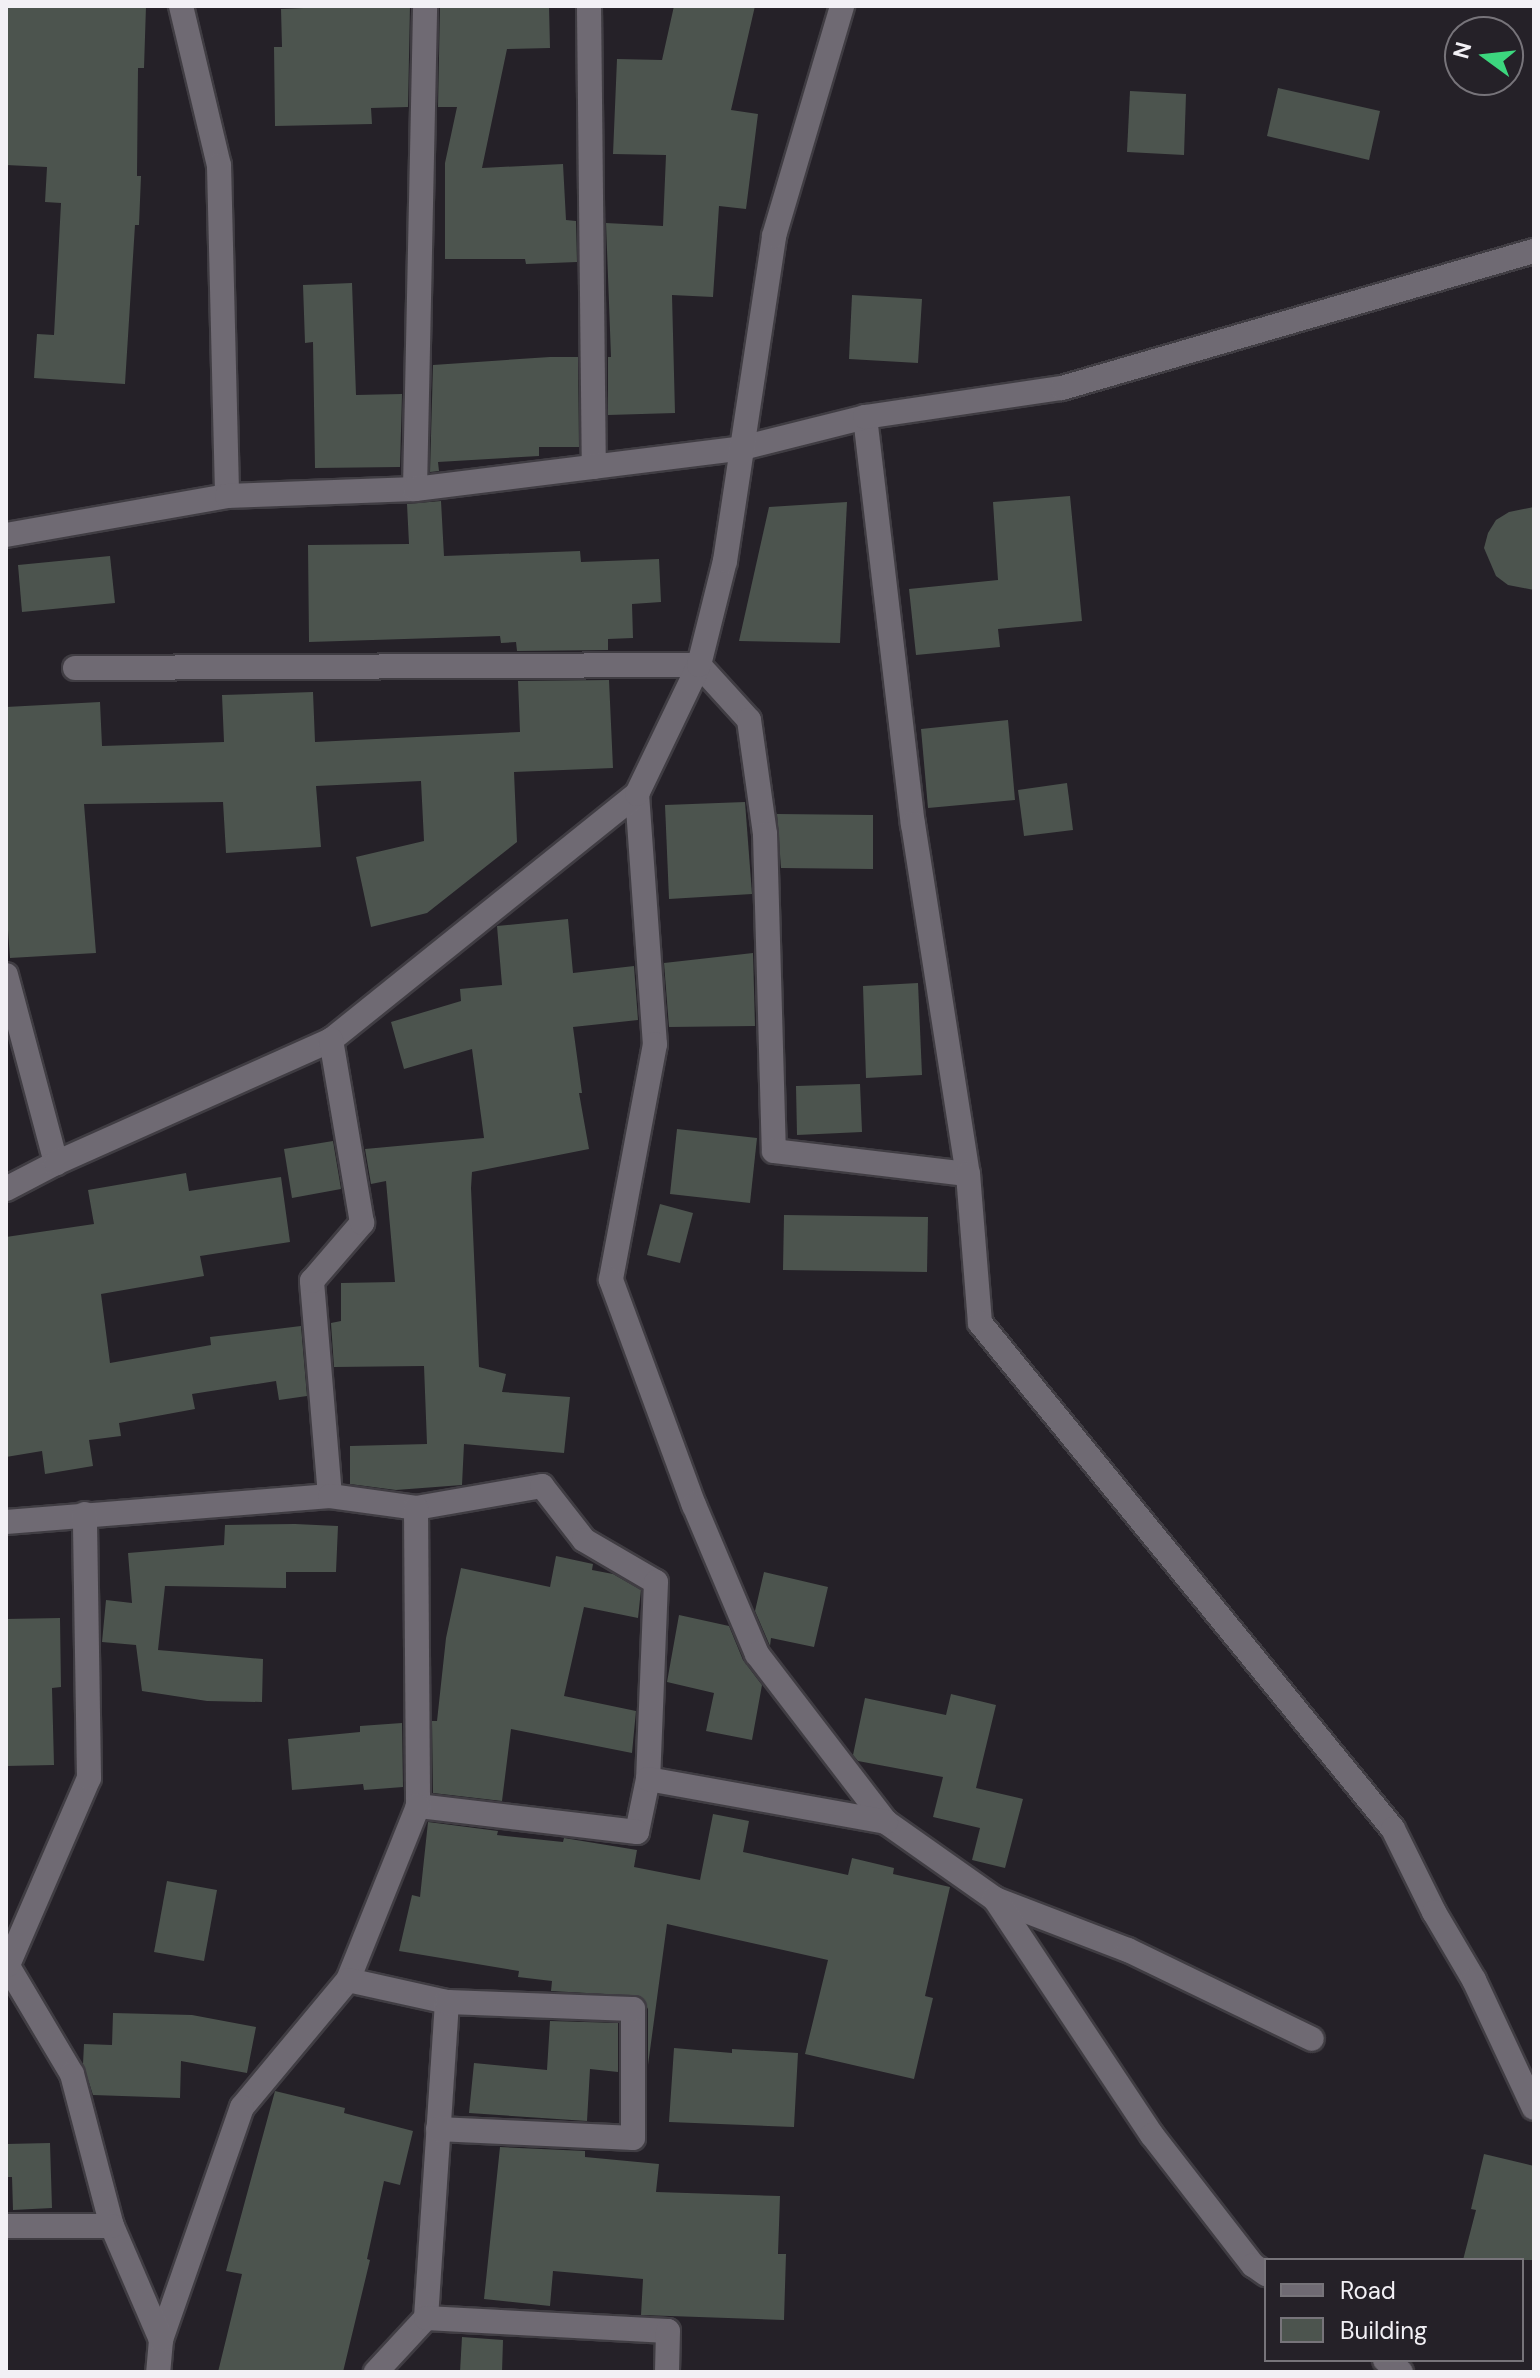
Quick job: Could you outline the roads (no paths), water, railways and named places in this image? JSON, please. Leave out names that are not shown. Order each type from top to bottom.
[{"type":"street","points":[[181,6],[219,165],[227,496]]},
{"type":"street","points":[[415,489],[425,6]]},
{"type":"street","points":[[589,6],[594,467]]},
{"type":"street","points":[[6,1189],[56,1163],[331,1040],[637,794],[699,665],[725,561],[774,236],[842,6]]},
{"type":"street","points":[[6,535],[227,496],[415,489],[742,448],[865,417],[1062,388],[1534,251]]},
{"type":"street","points":[[865,417],[913,824],[968,1174],[980,1323],[1393,1829],[1434,1912],[1474,1980],[1534,2108]]},
{"type":"street","points":[[75,668],[699,665],[749,720],[765,834],[774,1151],[968,1174]]},
{"type":"street","points":[[637,794],[655,1044],[611,1280],[694,1505],[757,1654],[886,1822],[995,1899],[1128,1950],[1312,2039]]},
{"type":"street","points":[[6,975],[56,1163]]},
{"type":"street","points":[[330,1496],[312,1281],[362,1223],[331,1040]]},
{"type":"street","points":[[6,1522],[330,1496],[416,1508],[542,1486],[584,1540],[656,1582],[648,1779],[637,1832],[418,1806]]},
{"type":"street","points":[[158,2372],[161,2340],[242,2107],[348,1980],[418,1806],[416,1508]]},
{"type":"street","points":[[85,1514],[89,1778],[7,1964],[72,2074],[112,2226],[161,2340]]},
{"type":"street","points":[[648,1779],[886,1822]]},
{"type":"street","points":[[995,1899],[1152,2135],[1253,2265],[1264,2273]]},
{"type":"street","points":[[348,1980],[447,2002],[633,2009],[633,2138],[438,2129]]},
{"type":"street","points":[[376,2372],[426,2318],[447,2002]]},
{"type":"street","points":[[6,2226],[112,2226]]},
{"type":"street","points":[[426,2318],[668,2331],[667,2372]]}]
